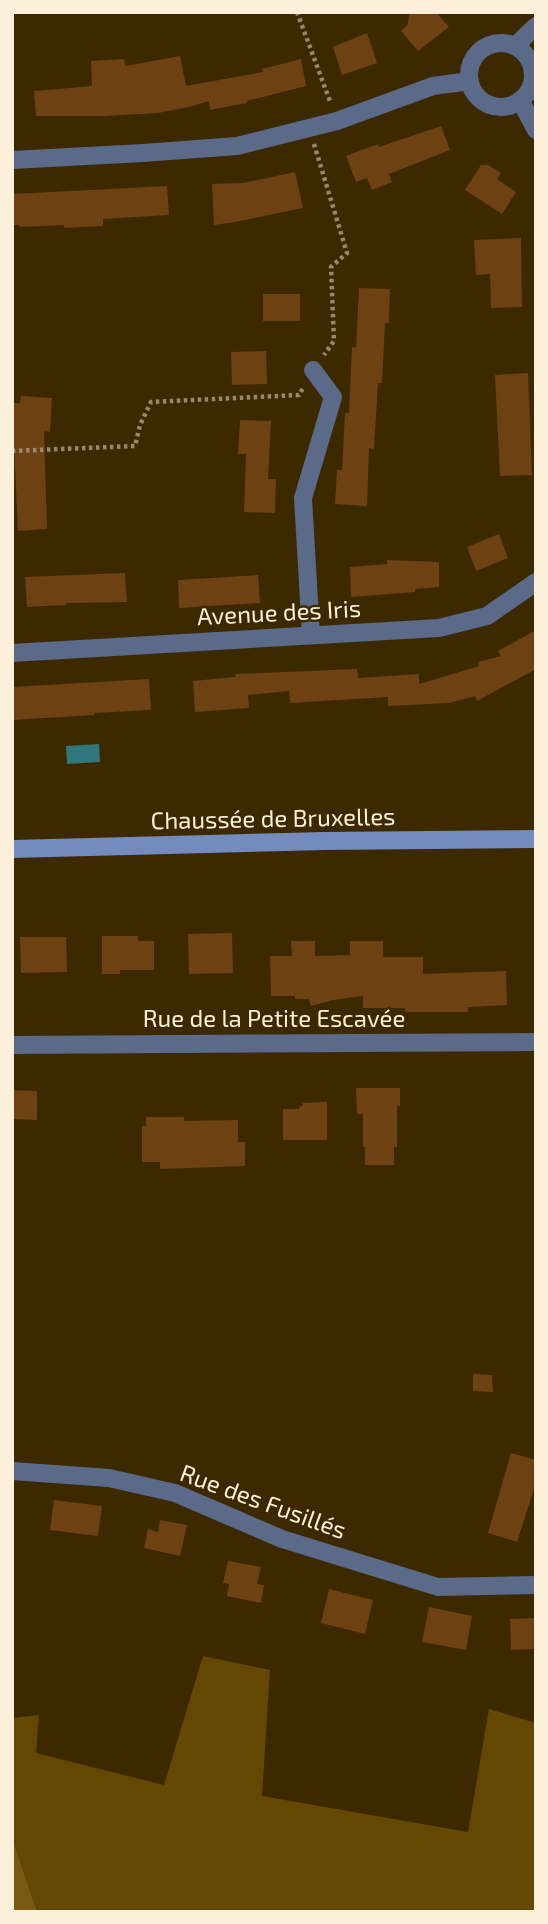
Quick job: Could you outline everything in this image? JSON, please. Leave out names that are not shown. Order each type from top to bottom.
[{"type":"main road","name":"Chaussée de Bruxelles","points":[[12,849],[536,839]]},
{"type":"street","points":[[515,46],[536,26]]},
{"type":"street","points":[[492,44],[515,46],[524,52],[531,63],[533,75],[528,92],[509,106],[489,104],[479,98],[470,81],[470,66],[474,57],[492,44]]},
{"type":"street","points":[[12,160],[237,146],[337,121],[433,86],[470,81]]},
{"type":"street","points":[[520,100],[536,130]]},
{"type":"street","points":[[311,635],[303,498],[333,397],[313,370]]},
{"type":"street","name":"Avenue des Iris","points":[[12,653],[439,628],[487,616],[536,582]]},
{"type":"street","name":"Rue de la Petite Escavée","points":[[12,1045],[536,1042]]},
{"type":"street","name":"Rue des Fusillés","points":[[12,1471],[109,1478],[175,1493],[282,1539],[439,1587],[536,1585]]},
{"type":"path","points":[[297,12],[337,121]]},
{"type":"path","points":[[12,451],[135,446],[151,402],[299,396],[313,370],[334,341],[331,267],[346,253],[310,129]]},
{"type":"shaded area","points":[[203,1656],[270,1670],[262,1796],[468,1832],[489,1709],[536,1723],[536,1912],[37,1911],[12,1838],[12,1718],[39,1715],[36,1753],[164,1785]]},
{"type":"shaded area","points":[[12,1838],[37,1911],[41,1912],[12,1912]]},
{"type":"water","points":[[99,744],[100,762],[67,764],[66,746]]},
{"type":"building","points":[[409,12],[436,12],[449,27],[418,51],[401,31],[408,24]]},
{"type":"building","points":[[367,33],[377,63],[342,75],[333,47]]},
{"type":"building","points":[[180,56],[186,86],[263,72],[262,69],[301,59],[306,86],[247,103],[210,110],[209,101],[158,113],[36,116],[34,91],[92,86],[91,61],[124,59],[125,66]]},
{"type":"building","points":[[441,126],[450,150],[389,174],[392,182],[372,190],[367,178],[356,182],[346,156]]},
{"type":"building","points":[[481,165],[488,165],[501,173],[497,179],[516,192],[502,214],[465,190]]},
{"type":"building","points":[[295,172],[303,208],[214,225],[212,184],[243,183]]},
{"type":"building","points":[[167,186],[169,215],[103,219],[103,226],[64,228],[64,225],[12,225],[12,194]]},
{"type":"building","points":[[521,238],[522,307],[491,308],[490,274],[476,275],[474,240]]},
{"type":"building","points":[[359,288],[390,289],[382,383],[378,383],[374,449],[369,448],[367,506],[335,504],[337,470],[342,470],[345,413],[349,413],[352,347],[356,348]]},
{"type":"building","points":[[263,294],[300,294],[300,321],[263,321]]},
{"type":"building","points":[[266,351],[267,384],[232,385],[231,352]]},
{"type":"building","points":[[528,373],[532,475],[500,476],[495,375]]},
{"type":"building","points":[[21,396],[52,398],[50,432],[44,431],[47,529],[18,531],[12,403],[20,403]]},
{"type":"building","points":[[240,420],[271,421],[268,479],[276,479],[275,513],[244,512],[246,454],[238,454]]},
{"type":"building","points":[[499,534],[508,558],[476,571],[467,547]]},
{"type":"building","points":[[387,560],[439,562],[439,587],[415,589],[415,592],[351,597],[350,567],[387,564]]},
{"type":"building","points":[[125,573],[127,602],[27,607],[25,577]]},
{"type":"building","points":[[258,575],[260,603],[179,608],[178,580]]},
{"type":"building","points":[[536,630],[536,669],[477,701],[475,696],[449,703],[388,706],[388,697],[290,703],[289,691],[248,695],[249,708],[195,712],[193,681],[235,677],[236,674],[357,669],[358,678],[419,674],[419,684],[479,666],[478,662],[501,656],[498,651]]},
{"type":"building","points":[[149,679],[151,710],[12,720],[12,687]]},
{"type":"building","points":[[232,933],[233,973],[189,974],[188,934]]},
{"type":"building","points":[[102,936],[138,936],[138,941],[154,941],[154,970],[120,970],[120,974],[102,974]]},
{"type":"building","points":[[20,937],[66,937],[67,972],[21,973]]},
{"type":"building","points":[[291,941],[315,941],[315,956],[350,955],[350,941],[383,941],[383,957],[423,957],[423,974],[506,971],[507,1005],[468,1007],[468,1012],[405,1012],[405,1008],[363,1008],[363,996],[311,1006],[309,999],[271,996],[270,956],[292,956]]},
{"type":"building","points":[[356,1088],[400,1088],[394,1165],[365,1165],[363,1114],[357,1114]]},
{"type":"building","points":[[12,1090],[37,1091],[37,1120],[12,1119]]},
{"type":"building","points":[[327,1102],[327,1140],[283,1140],[283,1109],[299,1109],[303,1103]]},
{"type":"building","points":[[146,1117],[184,1117],[184,1121],[238,1120],[238,1142],[245,1142],[245,1166],[160,1169],[160,1162],[142,1162],[142,1126],[146,1126]]},
{"type":"building","points":[[473,1374],[492,1375],[493,1392],[473,1391]]},
{"type":"building","points":[[511,1453],[536,1460],[536,1482],[517,1542],[488,1533]]},
{"type":"building","points":[[54,1500],[102,1506],[98,1536],[50,1530]]},
{"type":"building","points":[[160,1520],[187,1525],[180,1556],[144,1548],[148,1529],[158,1532]]},
{"type":"building","points":[[228,1561],[261,1567],[257,1584],[264,1585],[261,1603],[227,1596],[229,1584],[223,1583]]},
{"type":"building","points":[[329,1589],[373,1600],[365,1634],[321,1623]]},
{"type":"building","points":[[429,1607],[472,1616],[466,1650],[422,1642]]},
{"type":"building","points":[[536,1618],[536,1649],[511,1650],[510,1619]]}]
